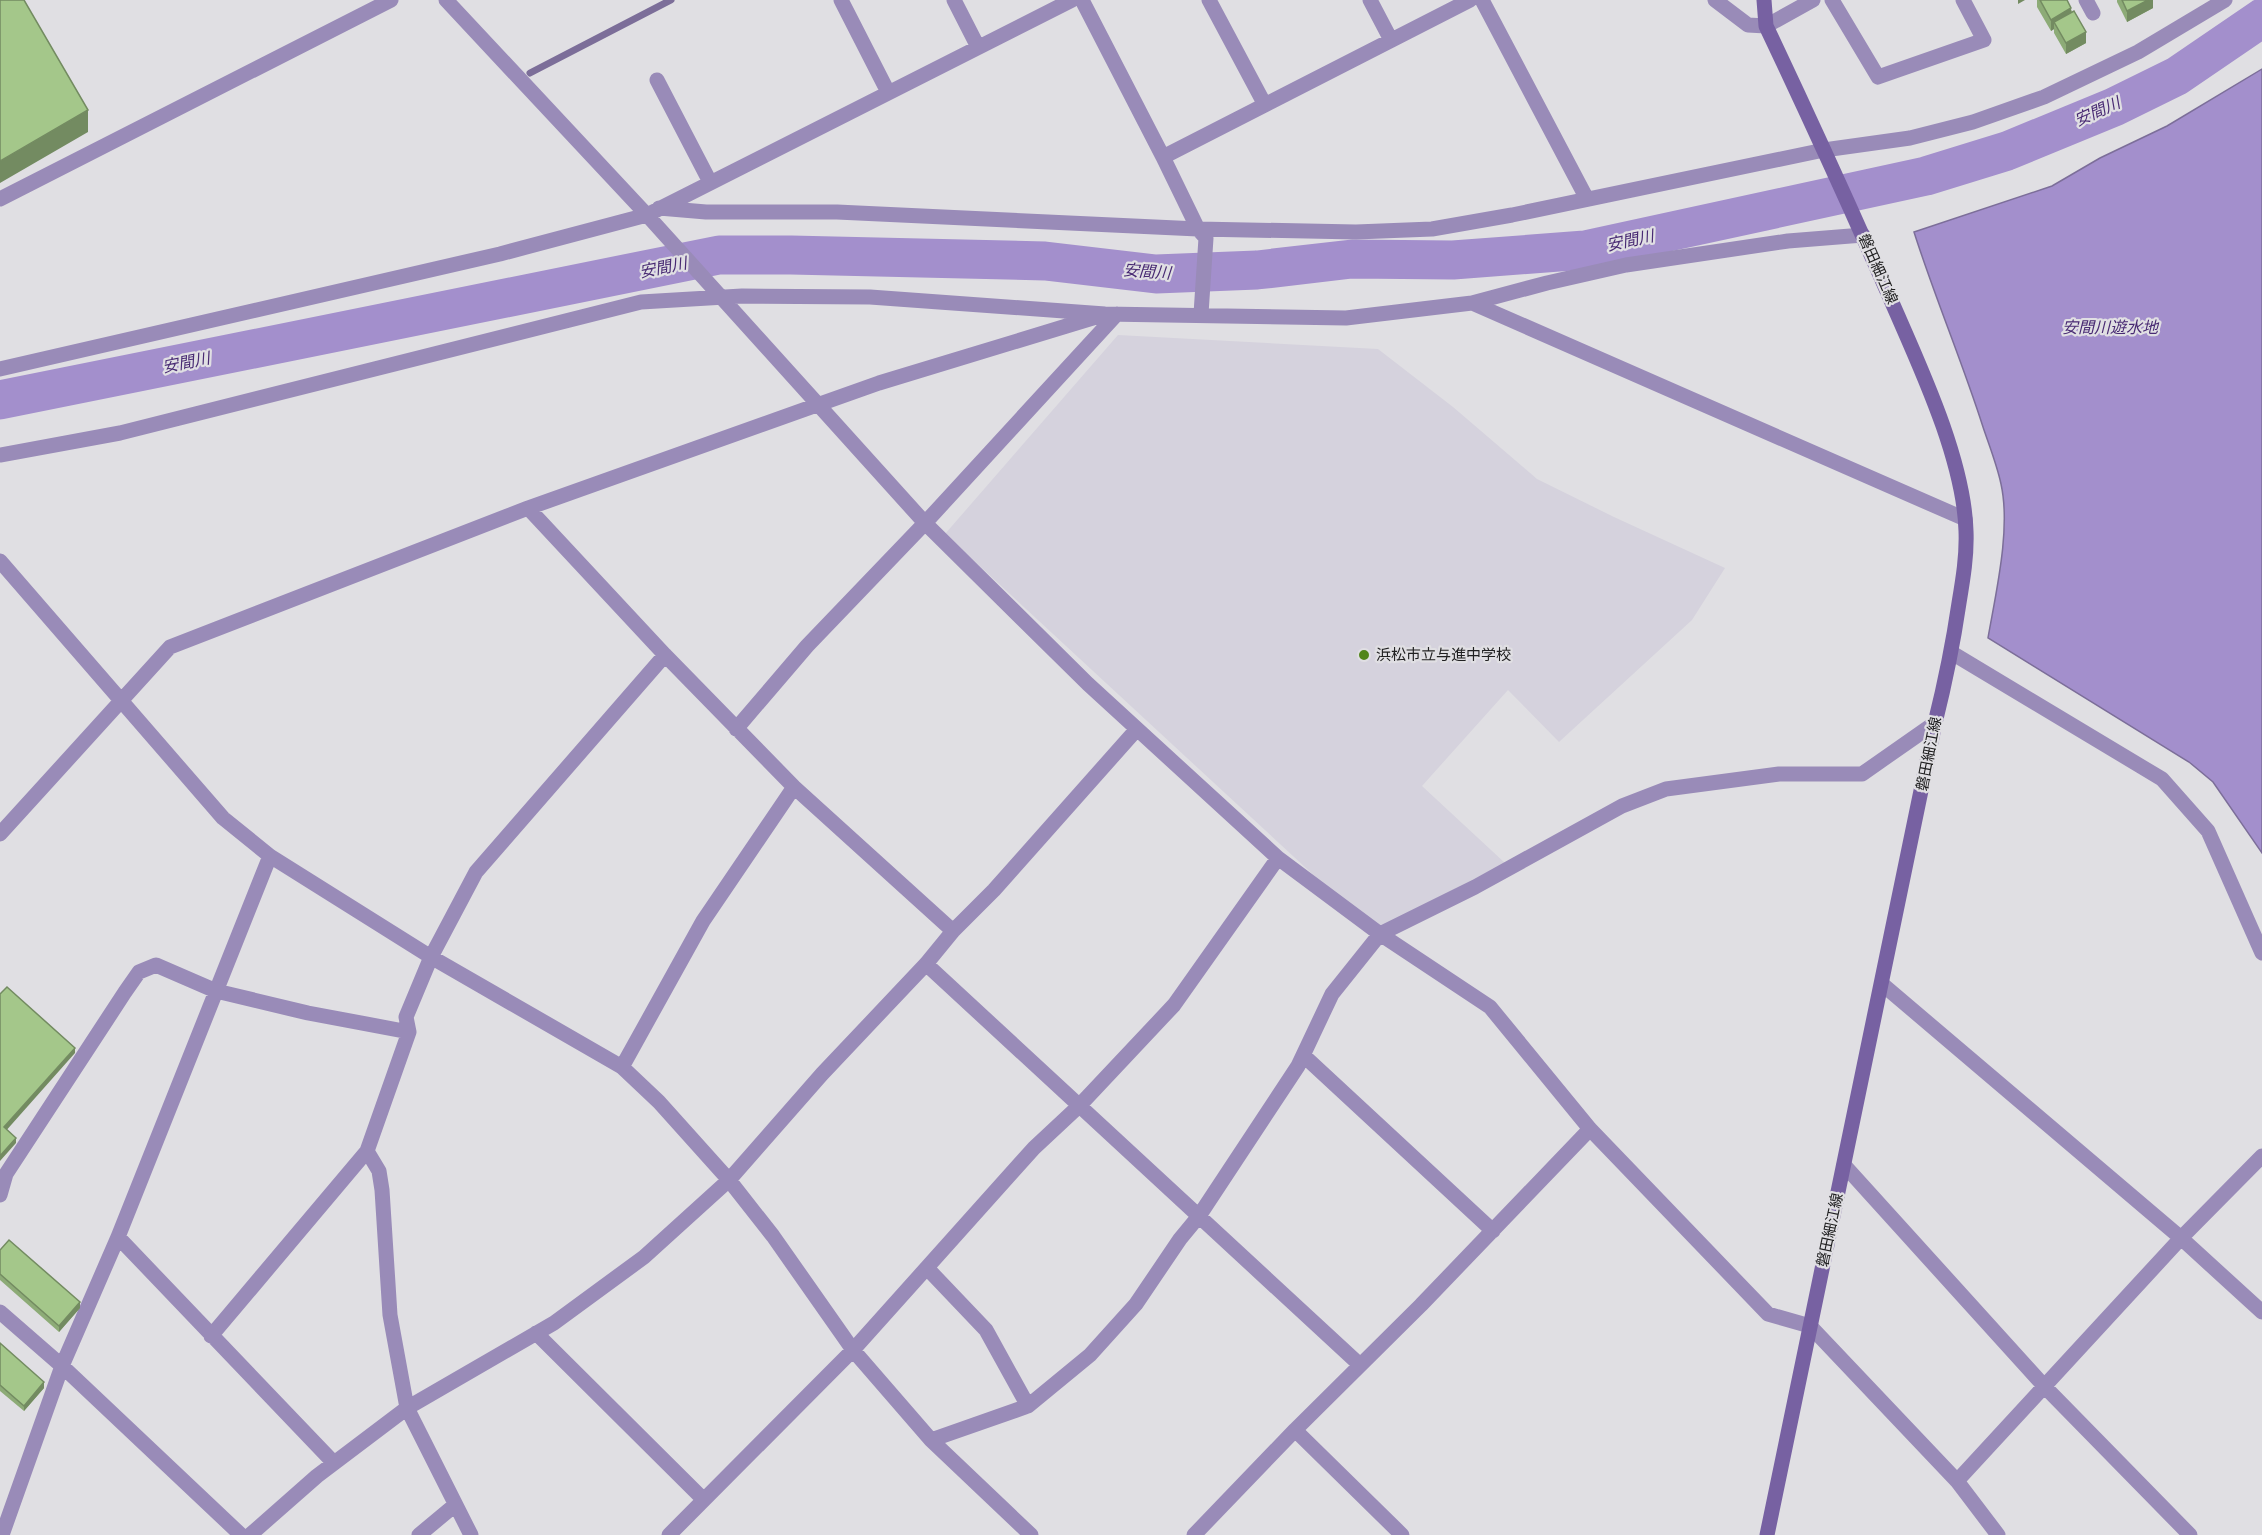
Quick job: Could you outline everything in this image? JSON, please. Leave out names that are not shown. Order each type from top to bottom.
[{"type":"main road","name":"磐田細江線","points":[[1764,0],[1766,26],[1914,353],[1950,449],[1965,519],[1965,557],[1952,653],[1935,723],[1767,1535]]},
{"type":"street","points":[[0,199],[391,0]]},
{"type":"street","points":[[446,0],[653,215],[717,292],[925,523],[1088,684],[1278,858],[1380,934],[1490,1007],[1590,1129],[1768,1314],[1810,1326],[1957,1481],[1992,1533]]},
{"type":"street","points":[[841,0],[888,92]]},
{"type":"street","points":[[954,0],[978,47]]},
{"type":"street","points":[[653,215],[710,182],[1072,0]]},
{"type":"street","points":[[1082,0],[1202,233],[1201,308]]},
{"type":"street","points":[[1209,0],[1264,105]]},
{"type":"street","points":[[1370,0],[1391,40]]},
{"type":"street","points":[[1163,157],[1470,0]]},
{"type":"street","points":[[1482,0],[1587,199]]},
{"type":"street","points":[[1714,0],[1748,25],[1766,26],[1814,0]]},
{"type":"street","points":[[1832,0],[1878,77],[1984,40],[1963,0]]},
{"type":"street","points":[[0,369],[500,254],[653,215],[706,212],[837,213],[1202,233],[1432,229],[1824,150],[1910,138],[1974,122],[2044,97],[2138,52],[2225,0]]},
{"type":"street","points":[[657,80],[710,182]]},
{"type":"street","points":[[0,455],[120,434],[640,302],[717,292],[870,297],[1111,314],[1201,308],[1346,318],[1472,303],[1626,265],[1788,241],[1863,236]]},
{"type":"street","points":[[1472,303],[1965,519]]},
{"type":"street","points":[[0,834],[122,702],[170,646],[528,508],[879,383],[1111,314]]},
{"type":"street","points":[[736,729],[807,646],[925,523],[1111,314]]},
{"type":"street","points":[[528,508],[665,655],[794,787],[953,931]]},
{"type":"street","points":[[0,561],[223,818],[270,856],[431,957],[622,1067],[659,1102],[729,1180],[773,1236],[853,1350],[931,1440],[1022,1532]]},
{"type":"street","points":[[1952,653],[2162,778],[2208,831],[2262,953]]},
{"type":"street","points":[[212,1335],[367,1151],[409,1032],[406,1017],[431,957],[476,872],[665,655]]},
{"type":"street","points":[[931,1440],[1028,1406],[1090,1354],[1136,1304],[1180,1239],[1199,1216],[1303,1055],[1332,994],[1380,934],[1475,887],[1622,806],[1666,789],[1779,774],[1863,774],[1935,723]]},
{"type":"street","points":[[250,1535],[334,1464],[407,1408],[554,1323],[644,1257],[729,1180],[822,1074],[926,964],[953,931],[994,890],[1137,729]]},
{"type":"street","points":[[622,1067],[703,921],[794,787]]},
{"type":"street","points":[[2,1535],[62,1366],[118,1237],[270,856]]},
{"type":"street","points":[[669,1535],[853,1350],[1034,1148],[1079,1106],[1174,1005],[1278,858]]},
{"type":"street","points":[[926,964],[1360,1365]]},
{"type":"street","points":[[0,1196],[6,1174],[139,972],[156,965],[216,991],[308,1013],[409,1032]]},
{"type":"street","points":[[1882,984],[2181,1238],[2262,1312]]},
{"type":"street","points":[[1303,1055],[1493,1231]]},
{"type":"street","points":[[1194,1535],[1590,1129]]},
{"type":"street","points":[[367,1151],[379,1171],[382,1190],[390,1315],[407,1408],[471,1535]]},
{"type":"street","points":[[1957,1481],[2181,1238],[2262,1156]]},
{"type":"street","points":[[1844,1165],[2045,1387],[2190,1535]]},
{"type":"street","points":[[118,1237],[334,1464]]},
{"type":"street","points":[[927,1268],[986,1330],[1028,1406]]},
{"type":"street","points":[[0,1312],[62,1366],[241,1535]]},
{"type":"street","points":[[536,1333],[703,1499]]},
{"type":"street","points":[[1295,1430],[1402,1535]]},
{"type":"street","points":[[419,1535],[455,1505]]},
{"type":"shaded area","name":"浜松市立与進中学校","points":[[1118,335],[1378,349],[1453,407],[1537,479],[1725,568],[1692,620],[1559,742],[1508,690],[1422,786],[1505,863],[1374,931],[945,534]]},
{"type":"water","name":"安間川遊水地","points":[[2262,69],[2262,853],[2213,782],[2189,762],[1988,638],[2003,540],[2004,502],[2001,484],[1975,402],[1914,232],[2052,186],[2100,158],[2167,126]]},
{"type":"building","points":[[0,0],[24,0],[88,110],[0,161]]},
{"type":"building","points":[[2040,0],[2067,0],[2071,8],[2051,20]]},
{"type":"building","points":[[2122,0],[2148,0],[2127,11]]},
{"type":"building","points":[[2074,11],[2086,32],[2066,43],[2054,22]]},
{"type":"building","points":[[7,987],[75,1048],[4,1127],[16,1138],[0,1156],[0,994]]},
{"type":"building","points":[[9,1240],[80,1302],[59,1326],[0,1274],[0,1250]]},
{"type":"building","points":[[0,1343],[44,1382],[24,1406],[0,1385]]},
{"type":"waterway","points":[[530,73],[671,0]]},
{"type":"waterway","name":"安間川","points":[[0,400],[719,255],[1045,261],[1156,274],[1257,270],[1352,259],[1453,260],[1585,250],[1926,176],[2007,151],[2114,107],[2177,76],[2262,18]]},
{"type":"place","name":"浜松市立与進中学校","points":[[1364,655]]}]
